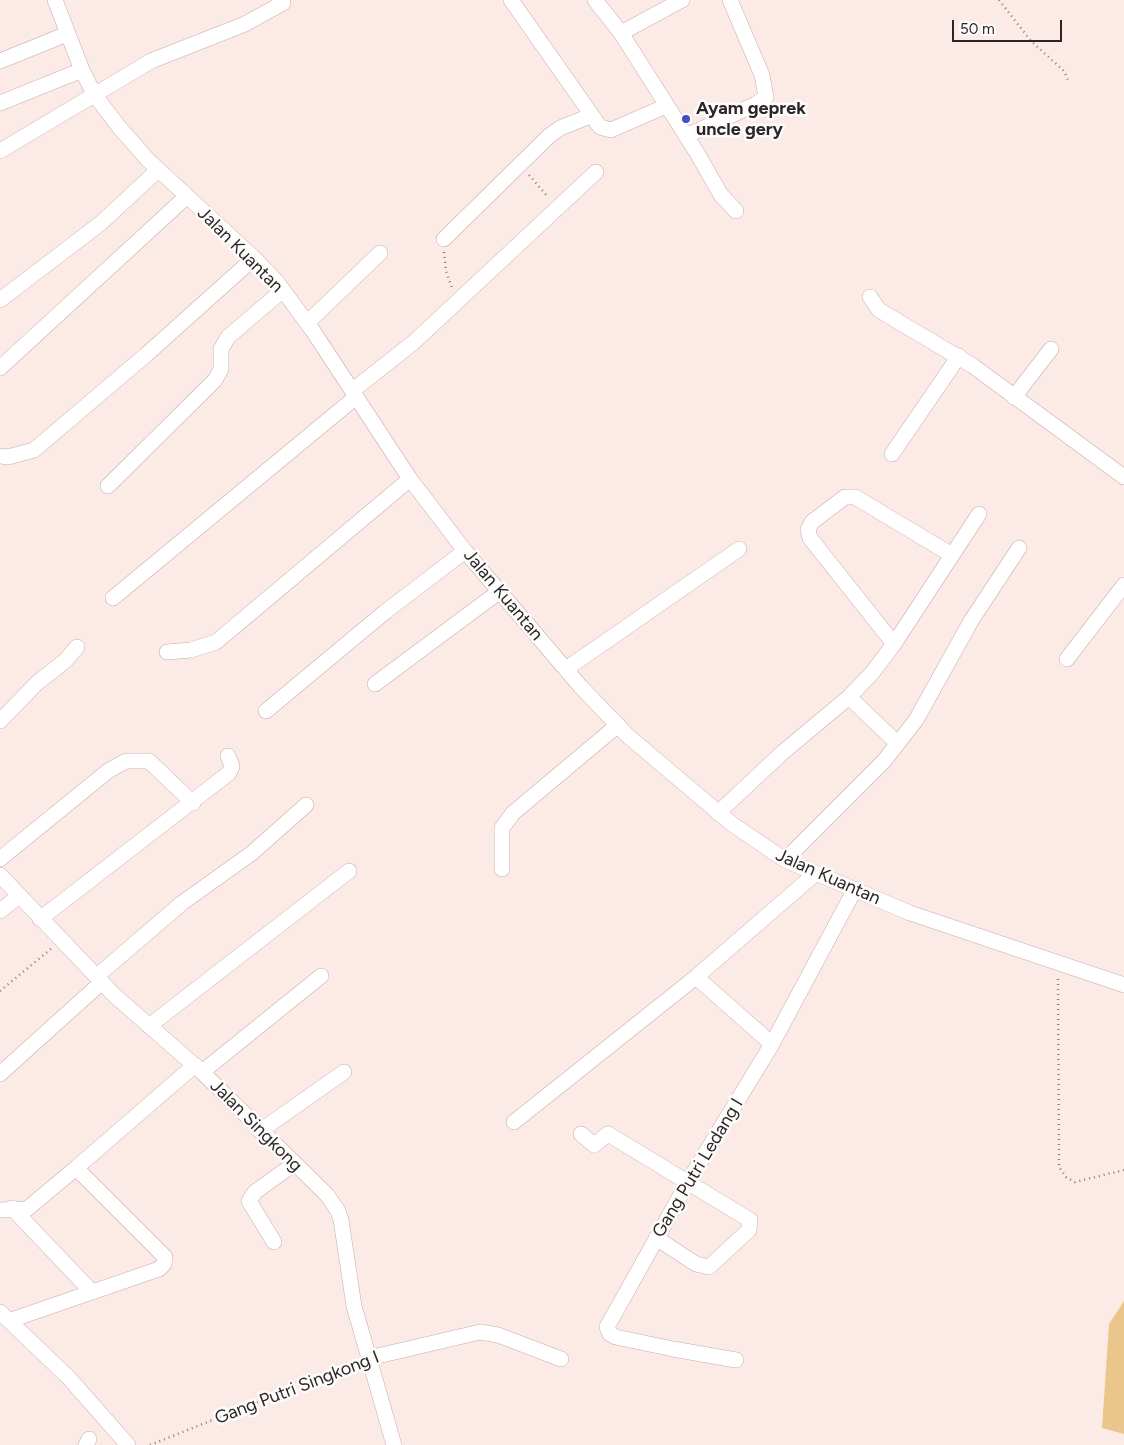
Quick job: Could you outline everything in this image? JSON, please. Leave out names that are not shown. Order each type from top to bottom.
[{"type":"street","name":"Jalan Kuantan","points":[[54,0],[82,70],[94,94],[119,127],[158,170],[254,258],[282,290],[307,323],[410,479],[465,551],[566,669],[618,725],[659,764],[718,813],[763,847],[785,860],[910,914],[1058,965],[1124,985]]},
{"type":"street","points":[[511,0],[590,116],[600,127],[611,130],[666,106]]},
{"type":"street","points":[[595,0],[621,33],[721,195],[736,211]]},
{"type":"street","points":[[621,33],[682,0]]},
{"type":"street","points":[[686,136],[756,104],[766,97],[762,76],[730,0]]},
{"type":"street","points":[[0,151],[151,61],[245,24],[282,3]]},
{"type":"street","points":[[0,61],[67,34]]},
{"type":"street","points":[[0,103],[82,70]]},
{"type":"street","points":[[444,239],[554,132],[590,116]]},
{"type":"street","points":[[0,300],[100,223],[158,170]]},
{"type":"street","points":[[112,598],[414,342],[596,172]]},
{"type":"street","points":[[0,368],[186,197]]},
{"type":"street","points":[[307,323],[380,253]]},
{"type":"street","points":[[0,456],[8,457],[34,450],[147,354],[254,258]]},
{"type":"street","points":[[108,486],[214,380],[221,369],[221,349],[228,337],[282,290]]},
{"type":"street","points":[[870,297],[878,310],[958,356],[1124,477]]},
{"type":"street","points":[[1014,397],[1051,349]]},
{"type":"street","points":[[892,454],[958,356]]},
{"type":"street","points":[[167,652],[191,650],[216,642],[410,479]]},
{"type":"street","points":[[894,644],[810,538],[808,530],[812,522],[845,497],[855,497],[952,555]]},
{"type":"street","points":[[718,813],[782,753],[848,697],[872,673],[894,644],[979,514]]},
{"type":"street","points":[[785,860],[884,761],[916,720],[971,621],[1019,548]]},
{"type":"street","points":[[566,669],[739,549]]},
{"type":"street","points":[[266,711],[385,612],[465,551]]},
{"type":"street","points":[[1067,659],[1124,585]]},
{"type":"street","points":[[375,684],[500,591]]},
{"type":"street","points":[[0,721],[36,683],[61,664],[77,647]]},
{"type":"street","points":[[848,697],[897,743]]},
{"type":"street","points":[[502,869],[502,828],[513,812],[618,725]]},
{"type":"street","points":[[40,919],[232,770],[228,756]]},
{"type":"street","points":[[0,859],[108,771],[126,761],[149,761],[193,802]]},
{"type":"street","points":[[0,1074],[182,903],[252,853],[306,805]]},
{"type":"street","points":[[149,1026],[349,872]]},
{"type":"street","points":[[514,1122],[696,977],[815,874]]},
{"type":"street","name":"Jalan Singkong","points":[[0,875],[60,941],[149,1026],[198,1068],[327,1195],[338,1211],[341,1220],[354,1306],[394,1445]]},
{"type":"street","name":"Gang Putri Ledang I","points":[[736,1360],[616,1336],[607,1331],[610,1318],[688,1182],[772,1044],[855,889]]},
{"type":"street","points":[[0,912],[19,896]]},
{"type":"street","points":[[6,1209],[27,1209],[198,1068],[321,976]]},
{"type":"street","points":[[696,977],[772,1044]]},
{"type":"street","points":[[260,1131],[344,1072]]},
{"type":"street","points":[[581,1134],[594,1145],[608,1134],[747,1216],[750,1220],[749,1230],[709,1267],[696,1264],[656,1238]]},
{"type":"street","points":[[274,1242],[249,1201],[255,1192],[294,1164]]},
{"type":"street","points":[[5,1316],[92,1292],[159,1269],[164,1264],[165,1257],[76,1168]]},
{"type":"street","points":[[6,1209],[92,1292]]},
{"type":"street","points":[[5,1316],[69,1378],[128,1445]]},
{"type":"street","name":"Gang Putri Singkong I","points":[[369,1358],[480,1332],[498,1335],[561,1359]]},
{"type":"path","points":[[999,0],[1031,41],[1064,71],[1068,80]]},
{"type":"path","points":[[520,166],[557,208]]},
{"type":"path","points":[[444,239],[446,271],[450,285],[460,300]]},
{"type":"path","points":[[0,991],[60,941]]},
{"type":"path","points":[[1058,965],[1059,1167],[1066,1177],[1075,1182],[1124,1170]]},
{"type":"path","name":"Gang Putri Singkong I","points":[[150,1445],[369,1358]]},
{"type":"shaded area","points":[[1124,1301],[1124,1434],[1102,1428],[1109,1324]]},
{"type":"place","name":"Ayam geprek uncle gery","points":[[686,119]]}]
